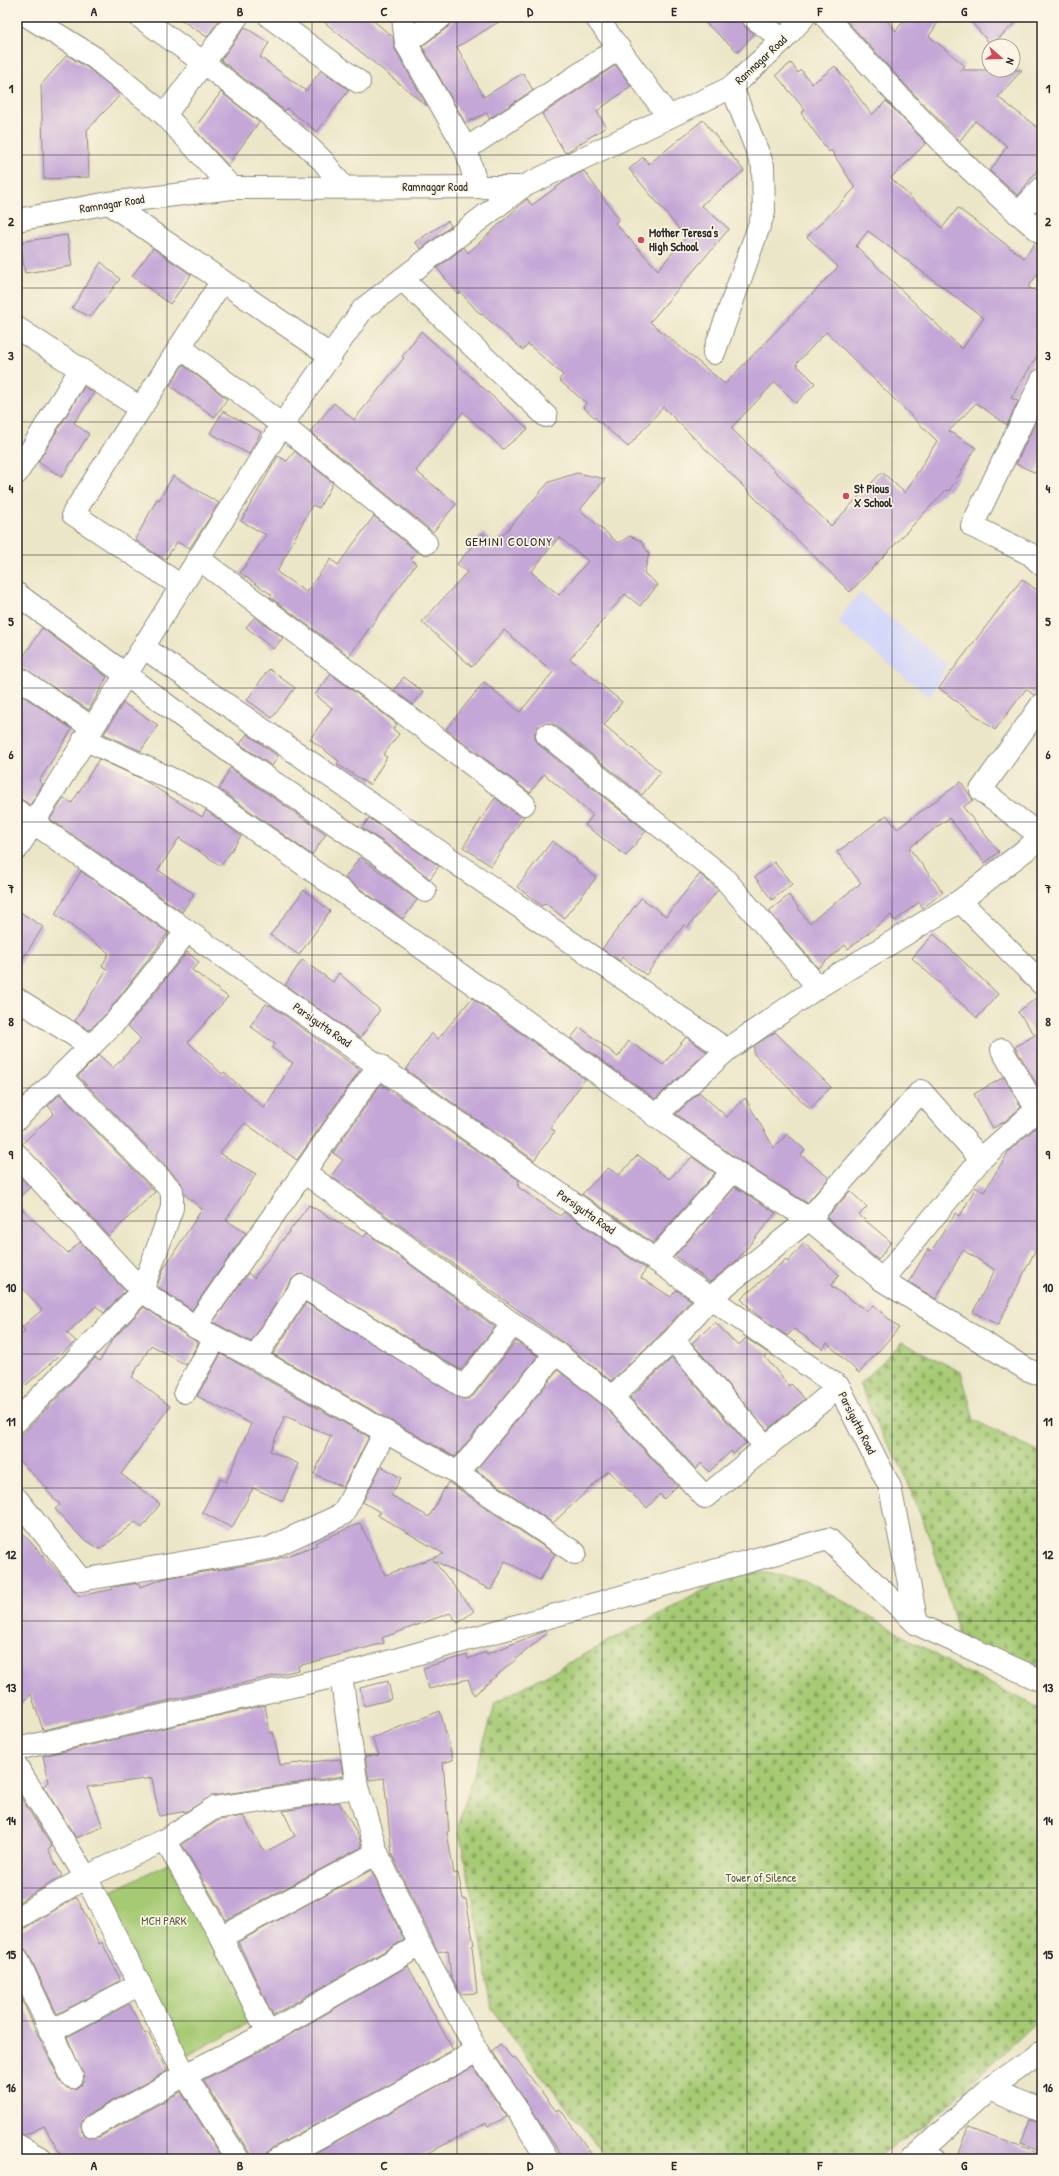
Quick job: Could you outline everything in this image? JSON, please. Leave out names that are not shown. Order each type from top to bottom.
[{"type":"street","points":[[29,17],[95,58],[165,115],[232,188]]},
{"type":"street","points":[[140,17],[204,62],[300,139],[323,161],[344,188]]},
{"type":"street","points":[[165,115],[237,17]]},
{"type":"street","points":[[270,17],[359,82]]},
{"type":"street","points":[[403,17],[406,43],[466,149],[477,187]]},
{"type":"street","points":[[406,43],[441,17]]},
{"type":"street","points":[[596,17],[668,116]]},
{"type":"street","points":[[753,17],[782,40]]},
{"type":"street","name":"Ramnagar Road","points":[[17,220],[109,203],[232,188],[522,187],[668,116],[732,87],[804,17]]},
{"type":"street","points":[[826,17],[943,143],[1018,214],[1042,233]]},
{"type":"street","points":[[466,149],[619,48]]},
{"type":"street","points":[[714,353],[764,212],[763,166],[732,87]]},
{"type":"street","points":[[17,849],[26,817],[88,733],[282,425],[332,356],[363,309],[522,187]]},
{"type":"street","points":[[1018,214],[1042,188]]},
{"type":"street","points":[[109,203],[332,356]]},
{"type":"street","points":[[402,279],[546,416]]},
{"type":"street","points":[[181,586],[73,514],[222,281]]},
{"type":"street","points":[[17,328],[140,408]]},
{"type":"street","points":[[180,347],[282,425],[426,543]]},
{"type":"street","points":[[17,473],[80,370]]},
{"type":"street","points":[[1042,380],[972,526],[1030,554],[1042,566]]},
{"type":"street","points":[[199,559],[524,804]]},
{"type":"street","points":[[17,594],[238,758],[383,857],[425,891]]},
{"type":"street","points":[[143,647],[727,1050]]},
{"type":"street","points":[[17,677],[88,733],[204,794],[516,1014],[733,1171],[809,1219],[882,1280],[1026,1369],[1042,1375]]},
{"type":"street","points":[[655,1116],[727,1050],[818,987],[960,901],[1042,837],[981,790],[1042,704]]},
{"type":"street","points":[[547,735],[723,877],[818,987]]},
{"type":"street","name":"Parsigutta Road","points":[[26,817],[655,1260],[839,1387],[890,1488],[917,1624]]},
{"type":"street","points":[[960,901],[1042,984]]},
{"type":"street","points":[[17,1119],[116,1021],[187,931]]},
{"type":"street","points":[[17,999],[91,1046]]},
{"type":"street","points":[[882,1280],[981,1159],[1039,1107],[1002,1050]]},
{"type":"street","points":[[195,1327],[379,1065]]},
{"type":"street","points":[[17,1421],[142,1290],[172,1208],[172,1191],[60,1076]]},
{"type":"street","points":[[612,1397],[673,1340],[710,1298],[809,1219],[921,1091],[981,1159]]},
{"type":"street","points":[[17,1155],[142,1290],[215,1339],[255,1358],[458,1473],[575,1553]]},
{"type":"street","points":[[655,1260],[733,1171]]},
{"type":"street","points":[[304,1172],[512,1324],[556,1353],[612,1397],[706,1497],[839,1387]]},
{"type":"street","points":[[255,1358],[302,1286],[464,1387],[512,1324]]},
{"type":"street","points":[[185,1392],[215,1339]]},
{"type":"street","points":[[673,1340],[767,1448]]},
{"type":"street","points":[[458,1473],[556,1353]]},
{"type":"street","points":[[17,1499],[80,1580],[270,1548],[343,1514],[385,1432]]},
{"type":"street","points":[[17,1749],[342,1675],[828,1539],[917,1624],[1042,1681]]},
{"type":"street","points":[[342,1675],[357,1787],[377,1853],[420,1945],[477,2050],[547,2159]]},
{"type":"street","points":[[17,1767],[86,1877],[185,2075],[238,2159]]},
{"type":"street","points":[[17,1918],[86,1877],[165,1840],[214,1808],[357,1787]]},
{"type":"street","points":[[165,1840],[221,1937],[268,2033]]},
{"type":"street","points":[[221,1937],[377,1853]]},
{"type":"street","points":[[93,2126],[185,2075],[268,2033],[420,1945]]},
{"type":"street","points":[[18,1963],[72,2077]]},
{"type":"street","points":[[50,2032],[140,1984]]},
{"type":"street","points":[[278,2159],[477,2050]]},
{"type":"street","points":[[921,2157],[989,2090],[1042,2052]]},
{"type":"street","points":[[989,2090],[1042,2111]]},
{"type":"street","points":[[17,2145],[42,2159]]},
{"type":"shaded area","points":[[860,593],[948,665],[930,697],[838,623],[846,609]]},
{"type":"green space","points":[[902,1342],[961,1372],[974,1420],[1042,1454],[1042,1534],[1039,1538],[1042,1541],[1042,1671],[960,1637],[932,1544],[903,1470],[876,1424],[860,1384]]},
{"type":"green space","name":"Tower of Silence","points":[[743,1569],[804,1580],[854,1607],[958,1668],[1042,1709],[1042,2017],[924,2127],[872,2159],[608,2159],[530,2062],[492,2009],[482,1945],[458,1826],[496,1702]]},
{"type":"green space","name":"MCH PARK","points":[[182,1856],[257,2018],[181,2059],[104,1895]]},
{"type":"building","points":[[177,17],[221,17],[207,37]]},
{"type":"building","points":[[318,17],[369,17],[393,37],[395,49],[427,106]]},
{"type":"building","points":[[457,17],[507,17],[457,47],[484,97],[523,73],[533,90],[489,119],[487,113],[465,123],[422,46],[448,27],[453,19]]},
{"type":"building","points":[[699,17],[741,17],[745,27],[754,34],[738,52]]},
{"type":"building","points":[[843,17],[884,17],[896,31],[906,17],[942,17],[929,36],[965,66],[960,70],[981,70],[981,78],[1015,78],[998,97],[1042,131],[1042,164],[1018,196],[990,171],[1007,146],[975,121],[960,141],[913,93]]},
{"type":"building","points":[[967,17],[1022,17],[999,38],[985,38]]},
{"type":"building","points":[[245,27],[269,43],[260,57],[306,91],[321,70],[349,90],[317,132],[287,108],[285,111],[221,60]]},
{"type":"building","points":[[67,55],[88,68],[120,95],[87,130],[89,177],[44,179],[41,85]]},
{"type":"building","points":[[791,63],[798,73],[801,70],[812,84],[835,66],[872,115],[886,101],[926,143],[891,178],[942,228],[958,208],[1024,258],[1035,243],[1042,245],[1042,268],[1028,287],[1042,295],[1042,348],[1011,398],[1018,401],[1007,425],[976,403],[949,431],[976,448],[949,491],[946,490],[850,592],[663,407],[628,447],[583,407],[586,403],[559,380],[563,375],[528,344],[523,350],[482,314],[481,315],[460,292],[458,294],[437,268],[464,247],[468,253],[527,199],[532,205],[568,179],[584,171],[619,219],[615,223],[658,270],[686,237],[629,169],[643,157],[649,164],[703,120],[744,171],[701,205],[729,229],[650,322],[725,384],[838,267],[807,237],[855,188],[831,150],[829,152],[801,113],[805,110],[776,75]],"holes":[[[868,231],[984,318],[962,349],[856,246]],[[826,332],[937,441],[905,493],[882,472],[831,526],[731,428],[775,382],[796,403],[815,383],[796,364]]]},
{"type":"building","points":[[616,65],[631,86],[597,111],[606,127],[565,153],[542,114]]},
{"type":"building","points":[[221,92],[259,122],[228,165],[194,129]]},
{"type":"building","points":[[448,221],[451,226],[421,249],[415,242]]},
{"type":"building","points":[[67,235],[72,266],[25,273],[20,242]]},
{"type":"building","points":[[153,248],[191,275],[170,304],[132,276]]},
{"type":"building","points":[[101,262],[120,279],[91,317],[72,308]]},
{"type":"building","points":[[421,331],[528,429],[503,449],[463,412],[416,471],[456,504],[433,532],[310,432],[334,403],[354,420],[404,358],[402,357]]},
{"type":"building","points":[[183,365],[227,399],[215,417],[170,386]]},
{"type":"building","points":[[84,387],[94,393],[74,423],[89,434],[62,477],[38,462]]},
{"type":"building","points":[[1042,409],[1042,460],[1036,473],[1016,464]]},
{"type":"building","points":[[223,411],[261,432],[249,454],[210,433]]},
{"type":"building","points":[[295,451],[333,483],[319,508],[312,505],[277,572],[306,592],[331,559],[338,565],[374,516],[417,552],[411,559],[416,564],[349,656],[270,597],[272,595],[240,573],[266,535],[241,521],[278,456],[287,461]]},
{"type":"building","points":[[577,473],[605,479],[580,510],[618,543],[630,536],[641,541],[649,554],[644,573],[658,585],[640,606],[625,594],[570,659],[622,702],[604,725],[661,772],[642,795],[555,725],[549,723],[538,727],[535,733],[535,739],[539,745],[646,831],[626,856],[585,825],[593,815],[544,774],[530,793],[446,729],[484,682],[520,712],[553,672],[504,630],[472,667],[422,622],[467,572],[457,564],[483,533],[496,543],[549,482]],"holes":[[[559,537],[588,561],[559,595],[531,572]]]},
{"type":"building","points":[[173,476],[219,503],[190,548],[177,542],[165,560],[135,540],[157,499],[159,500]]},
{"type":"building","points":[[1022,579],[1042,594],[1042,692],[1034,695],[1026,689],[995,730],[939,688]]},
{"type":"building","points":[[255,617],[283,638],[273,649],[246,627]]},
{"type":"building","points":[[42,628],[107,677],[89,710],[18,665]]},
{"type":"building","points":[[269,669],[295,688],[272,718],[247,700]]},
{"type":"building","points":[[331,674],[397,724],[393,729],[399,734],[383,755],[387,757],[370,785],[337,764],[339,761],[310,739],[332,708],[315,695]]},
{"type":"building","points":[[404,677],[423,692],[413,705],[394,690]]},
{"type":"building","points":[[17,692],[72,729],[39,781],[43,784],[30,805],[17,796]]},
{"type":"building","points":[[123,703],[158,725],[141,751],[104,734]]},
{"type":"building","points":[[247,734],[278,756],[272,766],[240,744]]},
{"type":"building","points":[[99,759],[142,779],[202,817],[206,810],[241,836],[221,866],[179,838],[158,870],[194,894],[182,912],[50,819],[64,798],[72,803]]},
{"type":"building","points":[[230,768],[326,834],[312,855],[219,789]]},
{"type":"building","points":[[961,782],[973,800],[963,807],[999,852],[985,863],[949,818],[909,848],[943,892],[923,908],[919,902],[895,921],[891,915],[848,949],[845,945],[818,968],[769,911],[789,895],[809,923],[861,883],[837,852],[887,815],[897,829]]},
{"type":"building","points":[[495,798],[516,814],[524,816],[491,866],[463,847]]},
{"type":"building","points":[[369,818],[439,866],[430,879],[391,847],[362,828]]},
{"type":"building","points":[[552,841],[577,860],[576,861],[596,878],[564,918],[545,903],[542,906],[517,887]]},
{"type":"building","points":[[360,857],[417,900],[403,919],[345,878]]},
{"type":"building","points":[[774,862],[792,884],[772,900],[755,877]]},
{"type":"building","points":[[81,871],[168,933],[107,1013],[89,1030],[75,1021],[107,969],[102,966],[109,953],[55,914]]},
{"type":"building","points":[[700,874],[718,890],[687,928],[684,925],[646,975],[622,957],[620,961],[602,949],[641,898],[666,916]]},
{"type":"building","points":[[304,890],[330,911],[299,955],[270,935]]},
{"type":"building","points":[[17,910],[43,927],[17,968]]},
{"type":"building","points":[[934,934],[998,994],[977,1018],[912,958]]},
{"type":"building","points":[[187,952],[199,962],[192,970],[228,997],[188,1042],[222,1074],[224,1072],[264,1108],[293,1063],[272,1048],[275,1044],[250,1026],[266,1004],[269,1006],[270,1005],[360,1070],[297,1160],[245,1123],[219,1153],[256,1174],[226,1220],[246,1233],[192,1310],[157,1286],[164,1268],[202,1209],[184,1194],[181,1182],[78,1076],[99,1055],[113,1068],[141,1039],[128,1026]]},
{"type":"building","points":[[302,960],[333,982],[339,973],[380,1010],[360,1038],[285,985]]},
{"type":"building","points":[[1039,996],[1042,996],[1042,1093],[1015,1047],[1035,1035],[1018,1012]]},
{"type":"building","points":[[472,998],[585,1079],[550,1128],[555,1131],[534,1160],[406,1070],[431,1033],[438,1039]]},
{"type":"building","points":[[580,1027],[618,1057],[629,1041],[663,1065],[686,1037],[707,1052],[655,1099],[571,1038]]},
{"type":"building","points":[[775,1032],[831,1087],[810,1109],[754,1054],[754,1046]]},
{"type":"building","points":[[1004,1077],[1021,1107],[1004,1122],[993,1128],[974,1094]]},
{"type":"building","points":[[381,1084],[519,1180],[518,1187],[560,1216],[564,1212],[646,1269],[641,1278],[671,1297],[676,1290],[691,1300],[664,1331],[611,1381],[564,1343],[331,1176],[343,1160],[333,1153]]},
{"type":"building","points":[[699,1092],[727,1117],[745,1098],[774,1148],[787,1134],[805,1150],[801,1155],[829,1178],[807,1203],[740,1161],[676,1114]]},
{"type":"building","points":[[60,1094],[155,1192],[109,1236],[22,1144],[54,1113],[48,1106]]},
{"type":"building","points":[[1042,1122],[1042,1255],[1035,1251],[998,1325],[973,1312],[995,1270],[963,1250],[936,1299],[909,1282],[928,1249],[931,1251],[956,1213],[960,1216],[976,1187],[984,1192],[1009,1151]]},
{"type":"building","points":[[638,1155],[669,1179],[692,1157],[715,1173],[653,1243],[582,1194],[608,1168],[619,1175]]},
{"type":"building","points":[[17,1173],[30,1187],[17,1200]]},
{"type":"building","points":[[735,1187],[776,1213],[736,1261],[710,1282],[675,1256]]},
{"type":"building","points":[[850,1191],[867,1207],[859,1215],[891,1242],[878,1260],[827,1218]]},
{"type":"building","points":[[17,1204],[68,1253],[80,1242],[125,1291],[104,1313],[96,1306],[67,1333],[76,1341],[17,1393],[17,1339],[25,1331],[22,1327],[42,1310],[17,1282]]},
{"type":"building","points":[[309,1205],[364,1237],[367,1233],[495,1327],[461,1370],[303,1274],[297,1275],[292,1279],[251,1342],[213,1322],[248,1273],[254,1278]]},
{"type":"building","points":[[804,1243],[839,1275],[831,1286],[867,1311],[873,1305],[899,1328],[859,1373],[827,1343],[823,1349],[794,1329],[787,1336],[756,1314],[741,1299],[786,1259],[788,1262]]},
{"type":"building","points":[[306,1303],[463,1399],[469,1399],[474,1395],[516,1341],[538,1356],[455,1457],[273,1354]]},
{"type":"building","points":[[144,1307],[198,1343],[186,1365],[151,1345],[132,1377],[170,1406],[121,1474],[160,1504],[142,1528],[135,1522],[100,1549],[83,1539],[55,1509],[60,1505],[46,1490],[48,1489],[17,1459],[17,1440],[95,1358],[100,1361],[112,1340]]},
{"type":"building","points":[[715,1322],[738,1346],[746,1338],[768,1353],[765,1357],[789,1386],[791,1384],[805,1399],[767,1430],[692,1343]]},
{"type":"building","points":[[221,1354],[369,1437],[343,1487],[314,1474],[331,1436],[285,1416],[270,1451],[299,1464],[283,1501],[253,1488],[232,1528],[202,1512],[220,1479],[226,1482],[251,1424],[197,1396]]},
{"type":"building","points":[[672,1358],[746,1443],[733,1454],[731,1451],[709,1472],[701,1463],[696,1469],[630,1398]]},
{"type":"building","points":[[558,1370],[604,1406],[677,1486],[664,1499],[660,1494],[647,1508],[608,1471],[553,1523],[476,1470]]},
{"type":"building","points":[[381,1466],[401,1478],[391,1495],[429,1517],[448,1482],[555,1554],[540,1580],[505,1561],[491,1590],[433,1560],[474,1611],[458,1623],[450,1613],[382,1638],[384,1643],[298,1666],[299,1670],[43,1730],[31,1694],[17,1709],[17,1527],[79,1596],[113,1589],[112,1587],[139,1583],[140,1587],[166,1578],[272,1561],[317,1545],[315,1543],[360,1523],[385,1575],[444,1554],[377,1515],[381,1513],[363,1502]]},
{"type":"building","points":[[545,1631],[547,1633],[474,1695],[468,1679],[429,1689],[423,1668],[467,1655],[468,1659],[486,1652],[487,1654]]},
{"type":"building","points":[[388,1681],[392,1699],[364,1706],[360,1688]]},
{"type":"building","points":[[265,1705],[270,1733],[273,1732],[280,1765],[340,1759],[343,1776],[212,1796],[187,1811],[159,1816],[152,1778],[87,1787],[103,1827],[76,1838],[43,1786],[49,1782],[43,1756]]},
{"type":"building","points":[[440,1711],[453,1760],[443,1763],[449,1831],[447,1832],[454,1874],[458,1873],[463,1899],[466,1899],[474,1945],[472,1946],[477,1993],[461,1994],[451,1976],[448,1950],[438,1952],[392,1855],[384,1778],[369,1780],[365,1756],[379,1755],[372,1738]]},
{"type":"building","points":[[21,1798],[52,1847],[48,1849],[62,1876],[17,1903],[17,1800]]},
{"type":"building","points":[[339,1802],[359,1837],[362,1847],[226,1920],[182,1844],[219,1820],[243,1816],[265,1852],[295,1836],[283,1811]]},
{"type":"building","points":[[371,1870],[404,1940],[273,2015],[238,1942]]},
{"type":"building","points":[[77,1897],[99,1944],[102,1942],[120,1979],[118,1982],[57,2014],[28,1953],[24,1948],[17,1946],[17,1930],[23,1929]]},
{"type":"building","points":[[408,1966],[453,2050],[272,2148],[267,2153],[266,2159],[250,2159],[249,2152],[203,2080],[274,2044]]},
{"type":"building","points":[[17,1988],[39,2038],[65,2087],[71,2089],[78,2088],[82,2084],[84,2078],[67,2037],[129,2004],[145,2034],[148,2032],[167,2071],[87,2115],[81,2125],[82,2132],[86,2136],[92,2138],[99,2137],[181,2092],[223,2159],[63,2159],[44,2126],[25,2135],[17,2133]]},
{"type":"building","points":[[500,2044],[512,2058],[515,2057],[556,2111],[560,2109],[595,2159],[564,2159],[492,2051]]},
{"type":"building","points":[[473,2067],[507,2117],[488,2126],[486,2123],[417,2159],[304,2159]]},
{"type":"building","points":[[1030,2120],[1042,2123],[1042,2152],[1021,2144]]},
{"type":"building","points":[[968,2127],[1042,2155],[1042,2159],[956,2159]]},
{"type":"place","name":"Mother Teresa's High School","points":[[641,240]]},
{"type":"place","name":"St Pious X School","points":[[846,496]]},
{"type":"district","name":"GEMINI COLONY","points":[[509,541]]}]
